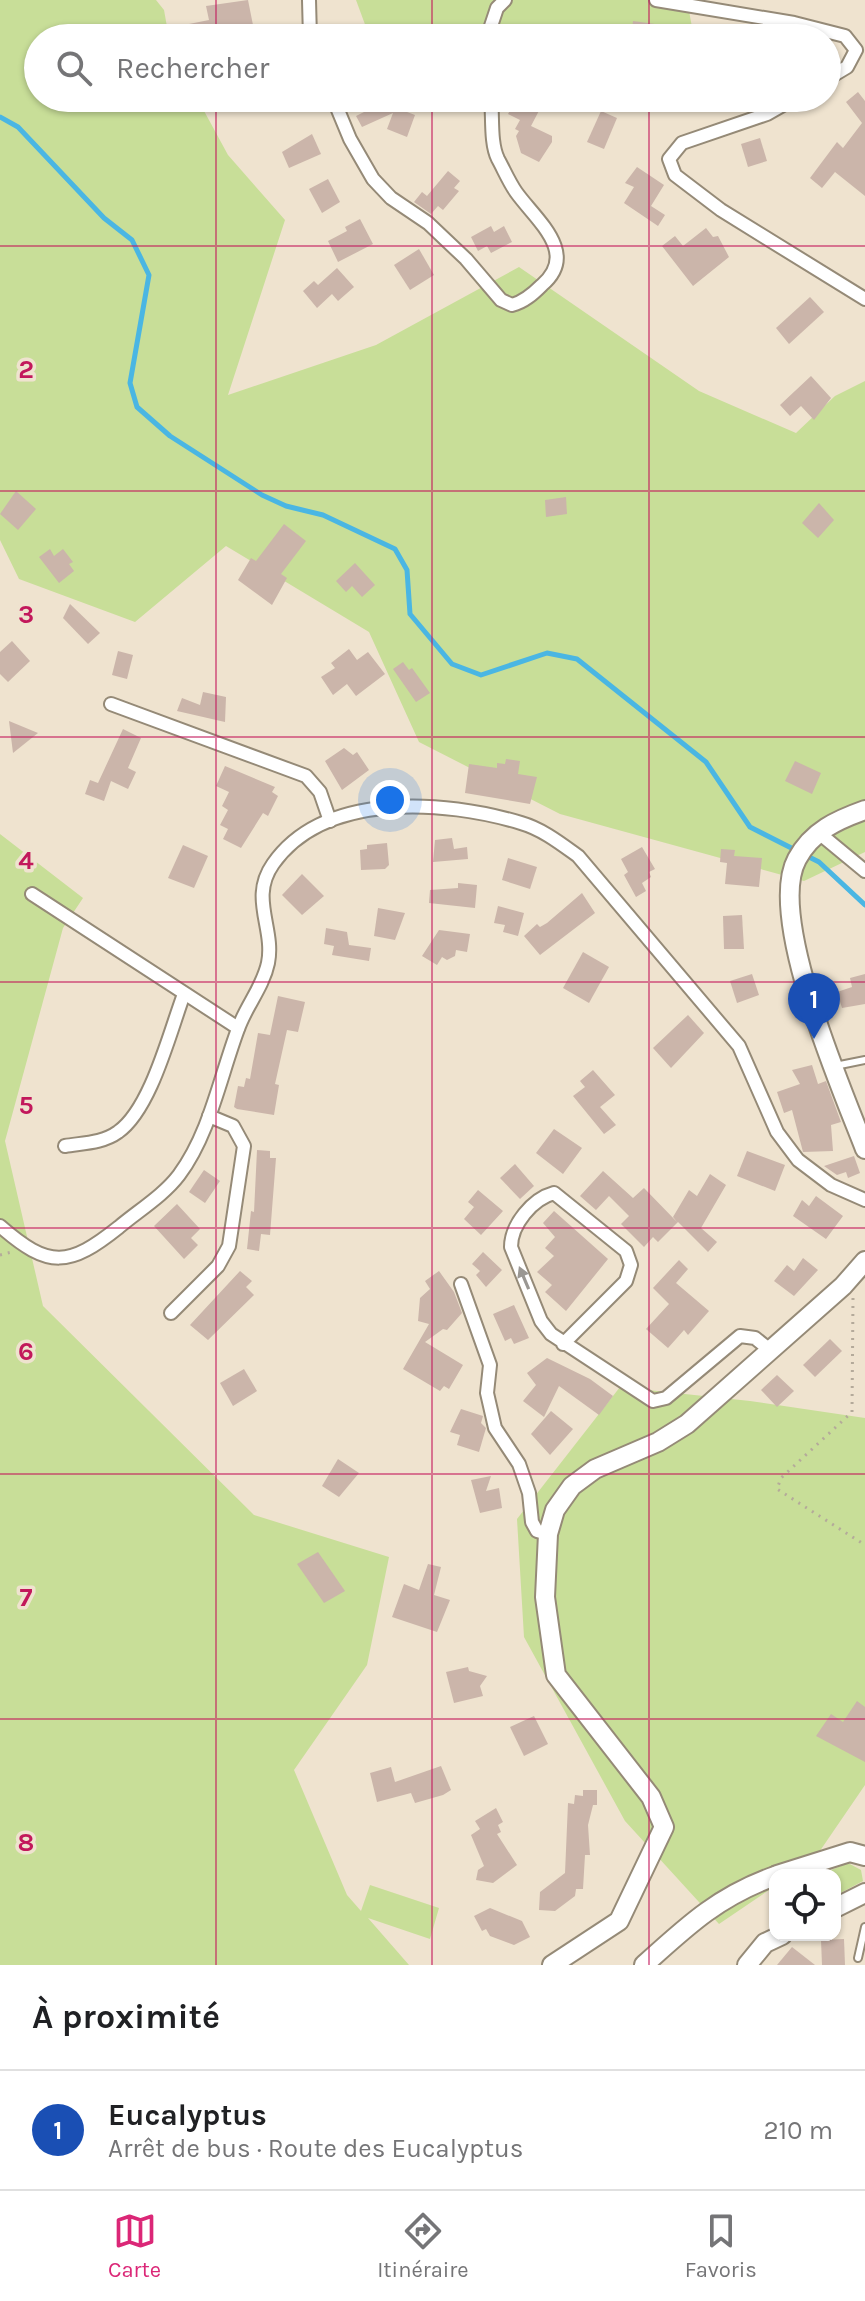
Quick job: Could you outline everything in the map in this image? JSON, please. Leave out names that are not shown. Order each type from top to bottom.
[{"type":"main road","points":[[863,1136],[835,1066],[797,954],[790,917],[796,860],[814,836],[840,819],[865,810]]},
{"type":"main road","points":[[552,1965],[619,1921],[664,1827],[651,1797],[556,1675],[545,1597],[548,1534],[555,1510],[572,1486],[595,1469],[658,1442],[687,1424],[843,1286],[865,1261]]},
{"type":"main road","points":[[795,1869],[850,1852],[865,1856]]},
{"type":"main road","points":[[644,1965],[735,1890],[769,1878]]},
{"type":"main road","points":[[841,1905],[865,1893]]},
{"type":"main road","points":[[747,1965],[769,1941]]},
{"type":"street","points":[[309,0],[310,24]]},
{"type":"street","points":[[492,24],[497,8],[505,0]]},
{"type":"street","points":[[656,0],[798,24]]},
{"type":"street","points":[[841,35],[856,50],[854,59],[841,69]]},
{"type":"street","points":[[339,112],[373,179],[391,198],[428,223],[466,259],[501,300],[512,305],[523,301],[547,281],[555,268],[556,248],[549,231],[515,191],[496,155],[492,112]]},
{"type":"street","points":[[770,112],[682,143],[669,159],[675,175],[721,210],[865,299]]},
{"type":"street","points":[[111,704],[306,776],[320,792],[330,821]]},
{"type":"street","points":[[0,1226],[41,1257],[66,1258],[89,1251],[178,1175],[209,1116],[238,1028],[268,962],[270,945],[261,908],[262,885],[273,863],[294,843],[350,811],[397,806],[440,808],[522,823],[551,837],[578,856],[739,1046],[777,1132],[798,1160],[831,1185],[865,1200]]},
{"type":"street","points":[[814,836],[865,871]]},
{"type":"street","points":[[32,894],[238,1028]]},
{"type":"street","points":[[65,1146],[100,1141],[131,1121],[143,1103],[184,994]]},
{"type":"street","points":[[171,1313],[218,1266],[229,1246],[244,1146],[241,1134],[233,1126],[209,1116]]},
{"type":"street","points":[[563,1344],[626,1281],[631,1265],[626,1251],[554,1193],[545,1195],[517,1223],[511,1235],[511,1247],[541,1321],[563,1344],[653,1401],[666,1398],[740,1336],[755,1338],[770,1350]]},
{"type":"street","points":[[461,1284],[490,1365],[487,1393],[495,1428],[519,1464],[529,1493],[532,1522],[537,1531],[548,1534]]},
{"type":"lane","points":[[835,1066],[865,1060]]},
{"type":"lane","points":[[858,1958],[865,1927]]},
{"type":"path","points":[[854,1294],[852,1412],[781,1478],[777,1489],[865,1545]]},
{"type":"green space","points":[[0,0],[156,0],[164,10],[166,24],[24,24],[24,112],[205,112],[228,155],[285,220],[228,395],[376,345],[519,267],[699,391],[796,433],[835,396],[865,381],[865,852],[804,881],[560,814],[419,742],[369,632],[226,546],[135,622],[19,579],[0,540]]},
{"type":"green space","points":[[356,0],[687,0],[691,24],[365,24]]},
{"type":"green space","points":[[0,834],[83,898],[63,928],[5,1141],[43,1306],[254,1515],[389,1557],[367,1665],[294,1770],[347,1895],[361,1911],[370,1885],[439,1908],[430,1939],[368,1918],[409,1965],[0,1965]]},
{"type":"green space","points":[[620,1387],[750,1401],[865,1418],[865,1785],[813,1861],[791,1869],[769,1869],[769,1890],[719,1924],[625,1821],[524,1637],[517,1519]]},
{"type":"green space","points":[[848,1863],[861,1870],[863,1881],[841,1893],[841,1869],[834,1869]]},
{"type":"building","points":[[248,0],[253,24],[189,24],[209,20],[206,6]]},
{"type":"building","points":[[858,92],[865,101],[865,196],[835,172],[822,188],[810,178],[837,142],[843,148],[862,123],[846,102]]},
{"type":"building","points":[[364,112],[407,112],[415,115],[407,137],[387,129],[393,113],[362,127],[356,116]]},
{"type":"building","points":[[538,112],[531,126],[552,136],[552,142],[539,162],[521,153],[516,136],[519,131],[515,129],[520,120],[508,114]]},
{"type":"building","points":[[601,112],[617,118],[604,149],[587,142]]},
{"type":"building","points":[[312,134],[321,154],[289,168],[282,152]]},
{"type":"building","points":[[760,138],[767,161],[748,167],[741,144]]},
{"type":"building","points":[[637,167],[664,185],[651,206],[665,215],[658,226],[624,203],[634,187],[625,183]]},
{"type":"building","points":[[448,171],[460,181],[454,188],[459,191],[443,210],[438,206],[431,214],[414,202],[422,192],[427,196]]},
{"type":"building","points":[[328,179],[340,202],[322,213],[309,189]]},
{"type":"building","points":[[360,219],[373,244],[338,262],[328,241],[347,231],[345,227]]},
{"type":"building","points":[[491,226],[494,232],[504,226],[512,242],[491,253],[487,246],[478,251],[471,237]]},
{"type":"building","points":[[706,228],[713,237],[718,236],[729,257],[693,286],[662,246],[675,236],[683,246]]},
{"type":"building","points":[[419,249],[434,275],[410,290],[394,265]]},
{"type":"building","points":[[337,268],[354,287],[338,301],[332,294],[317,308],[303,291],[314,281],[318,285]]},
{"type":"building","points":[[810,297],[824,312],[789,344],[776,328]]},
{"type":"building","points":[[811,376],[831,398],[814,420],[801,406],[790,416],[780,405]]},
{"type":"building","points":[[16,491],[36,509],[18,530],[0,514]]},
{"type":"building","points":[[566,497],[567,514],[546,517],[545,500]]},
{"type":"building","points":[[819,503],[834,520],[818,538],[802,523]]},
{"type":"building","points":[[284,524],[306,541],[281,574],[287,578],[272,605],[238,580],[251,558],[256,561]]},
{"type":"building","points":[[50,549],[54,556],[63,549],[73,562],[69,564],[74,571],[59,583],[39,557]]},
{"type":"building","points":[[355,563],[375,585],[362,597],[352,586],[346,592],[336,581]]},
{"type":"building","points":[[70,604],[100,633],[88,644],[63,618]]},
{"type":"building","points":[[12,641],[30,661],[8,682],[0,674],[0,652]]},
{"type":"building","points":[[349,649],[357,660],[368,652],[385,674],[356,696],[347,684],[333,695],[321,677],[335,668],[331,663]]},
{"type":"building","points":[[118,651],[133,655],[127,679],[112,675]]},
{"type":"building","points":[[403,662],[409,670],[412,668],[430,693],[416,702],[393,669]]},
{"type":"building","points":[[203,692],[226,697],[225,722],[177,711],[182,698],[200,705]]},
{"type":"building","points":[[9,721],[38,733],[13,753]]},
{"type":"building","points":[[123,729],[141,738],[128,768],[136,772],[128,789],[111,781],[104,801],[85,794],[90,780],[98,783]]},
{"type":"building","points":[[344,748],[353,755],[357,752],[369,770],[342,790],[325,761]]},
{"type":"building","points":[[506,759],[520,761],[518,774],[537,777],[530,804],[465,793],[469,764],[497,768],[497,763],[505,764]]},
{"type":"building","points":[[795,761],[821,773],[812,794],[785,781]]},
{"type":"building","points":[[225,766],[275,787],[272,792],[278,796],[268,816],[263,813],[241,848],[223,839],[228,829],[220,825],[228,810],[222,806],[229,792],[216,786]]},
{"type":"building","points":[[452,838],[454,849],[467,847],[468,859],[433,862],[435,840]]},
{"type":"building","points":[[387,843],[389,865],[385,869],[361,870],[360,850],[367,849],[367,845]]},
{"type":"building","points":[[183,845],[208,856],[194,888],[168,878]]},
{"type":"building","points":[[642,847],[655,869],[649,872],[651,877],[642,883],[646,891],[636,897],[624,875],[628,872],[621,859]]},
{"type":"building","points":[[721,849],[735,850],[734,856],[762,858],[759,887],[725,884],[727,863],[720,862]]},
{"type":"building","points":[[508,858],[537,867],[530,889],[502,880]]},
{"type":"building","points":[[302,874],[324,896],[302,915],[282,895]]},
{"type":"building","points":[[458,883],[477,885],[475,908],[429,903],[430,890],[458,888]]},
{"type":"building","points":[[582,893],[595,913],[540,955],[524,936],[537,924],[540,927],[547,923]]},
{"type":"building","points":[[498,906],[524,913],[518,936],[503,932],[505,925],[494,923]]},
{"type":"building","points":[[378,908],[405,913],[395,940],[374,936]]},
{"type":"building","points":[[742,915],[744,949],[724,949],[723,916]]},
{"type":"building","points":[[326,928],[347,932],[349,945],[371,948],[369,961],[332,955],[334,946],[324,944]]},
{"type":"building","points":[[439,930],[470,934],[467,952],[456,950],[455,956],[447,960],[442,957],[437,965],[422,956]]},
{"type":"building","points":[[583,952],[609,967],[589,1003],[563,988]]},
{"type":"building","points":[[752,974],[759,995],[737,1003],[730,981]]},
{"type":"building","points":[[865,974],[865,1004],[842,1008],[837,992],[852,987],[850,978]]},
{"type":"building","points":[[278,996],[305,1002],[298,1032],[287,1030],[275,1084],[279,1085],[274,1115],[237,1109],[234,1107],[238,1086],[244,1087],[246,1078],[250,1079],[258,1033],[270,1035]]},
{"type":"building","points":[[688,1015],[704,1033],[671,1068],[653,1048]]},
{"type":"building","points":[[812,1065],[818,1084],[826,1081],[841,1122],[831,1125],[833,1151],[803,1152],[792,1110],[784,1113],[777,1092],[800,1084],[792,1070]]},
{"type":"building","points":[[593,1070],[615,1095],[600,1107],[616,1125],[604,1134],[573,1096],[585,1087],[580,1081]]},
{"type":"building","points":[[554,1129],[582,1148],[563,1174],[536,1153]]},
{"type":"building","points":[[257,1150],[270,1151],[270,1158],[276,1158],[270,1235],[261,1234],[259,1251],[247,1249],[251,1211],[254,1212]]},
{"type":"building","points":[[747,1151],[785,1165],[775,1191],[737,1176]]},
{"type":"building","points":[[854,1156],[860,1173],[848,1178],[846,1172],[837,1175],[824,1166]]},
{"type":"building","points":[[515,1164],[534,1186],[520,1199],[500,1178]]},
{"type":"building","points":[[204,1170],[220,1181],[205,1203],[189,1192]]},
{"type":"building","points":[[603,1171],[633,1198],[644,1188],[677,1222],[673,1217],[689,1190],[697,1196],[710,1174],[726,1185],[701,1228],[717,1242],[708,1252],[678,1222],[658,1242],[653,1237],[644,1247],[621,1224],[629,1216],[609,1196],[596,1210],[580,1196]]},
{"type":"building","points":[[478,1190],[503,1211],[481,1235],[464,1219],[474,1207],[468,1202]]},
{"type":"building","points":[[816,1196],[843,1216],[826,1239],[793,1216],[802,1200],[809,1206]]},
{"type":"building","points":[[177,1204],[200,1229],[191,1238],[198,1245],[184,1259],[154,1226]]},
{"type":"building","points":[[554,1211],[608,1259],[566,1311],[545,1292],[552,1285],[537,1272],[554,1256],[545,1248],[555,1237],[543,1223]]},
{"type":"building","points":[[483,1252],[502,1270],[486,1287],[476,1275],[480,1271],[472,1264]]},
{"type":"building","points":[[803,1258],[818,1270],[794,1296],[774,1281],[787,1265],[794,1271]]},
{"type":"building","points":[[679,1260],[688,1269],[676,1283],[709,1311],[688,1335],[684,1330],[668,1348],[646,1329],[669,1304],[653,1288]]},
{"type":"building","points":[[240,1271],[252,1281],[246,1287],[254,1295],[208,1340],[190,1325]]},
{"type":"building","points":[[439,1271],[454,1292],[462,1313],[447,1330],[443,1329],[425,1342],[463,1365],[449,1389],[444,1386],[440,1391],[403,1369],[429,1324],[418,1321],[420,1298],[430,1289],[425,1281]]},
{"type":"building","points":[[514,1305],[529,1338],[514,1344],[511,1338],[505,1341],[493,1314]]},
{"type":"building","points":[[830,1339],[842,1351],[815,1377],[803,1365]]},
{"type":"building","points":[[547,1358],[590,1379],[613,1396],[599,1415],[559,1386],[544,1417],[523,1401],[536,1385],[527,1373]]},
{"type":"building","points":[[244,1369],[257,1391],[233,1406],[220,1383]]},
{"type":"building","points":[[777,1375],[794,1391],[777,1407],[761,1390]]},
{"type":"building","points":[[461,1409],[483,1416],[481,1423],[486,1428],[479,1452],[457,1445],[460,1435],[450,1432]]},
{"type":"building","points":[[551,1411],[573,1429],[550,1455],[531,1434]]},
{"type":"building","points":[[338,1459],[359,1473],[339,1497],[322,1486]]},
{"type":"building","points":[[491,1476],[486,1491],[499,1488],[502,1508],[480,1513],[471,1480]]},
{"type":"building","points":[[318,1552],[345,1591],[324,1603],[297,1564]]},
{"type":"building","points":[[428,1564],[441,1567],[434,1595],[450,1600],[437,1632],[392,1617],[404,1584],[419,1590]]},
{"type":"building","points":[[468,1667],[469,1671],[487,1676],[480,1686],[483,1696],[454,1703],[446,1672]]},
{"type":"building","points":[[857,1701],[865,1707],[865,1762],[816,1736],[831,1714],[843,1722]]},
{"type":"building","points":[[534,1716],[548,1744],[524,1756],[510,1727]]},
{"type":"building","points":[[441,1766],[451,1790],[443,1795],[415,1803],[411,1793],[377,1802],[370,1773],[391,1767],[395,1782]]},
{"type":"building","points":[[583,1790],[597,1790],[597,1805],[593,1805],[588,1825],[590,1855],[585,1855],[583,1889],[576,1889],[575,1896],[555,1911],[539,1910],[540,1892],[565,1873],[568,1803],[574,1804],[575,1795],[583,1796]]},
{"type":"building","points":[[496,1808],[503,1822],[498,1825],[501,1832],[497,1834],[517,1865],[493,1883],[476,1880],[478,1870],[484,1866],[471,1835],[480,1829],[475,1821]]},
{"type":"building","points":[[490,1908],[522,1921],[530,1937],[514,1945],[490,1936],[486,1929],[482,1931],[474,1916]]},
{"type":"building","points":[[844,1939],[845,1965],[822,1965],[821,1941]]},
{"type":"building","points":[[792,1947],[815,1965],[777,1965]]},
{"type":"waterway","points":[[0,117],[18,127],[104,218],[132,240],[149,275],[130,383],[137,407],[170,436],[262,495],[286,506],[323,515],[395,549],[407,570],[410,614],[452,664],[481,675],[547,653],[577,659],[706,762],[750,827],[819,862],[865,905]]},
{"type":"place","name":"Eucalyptus","points":[[814,1039]]}]
